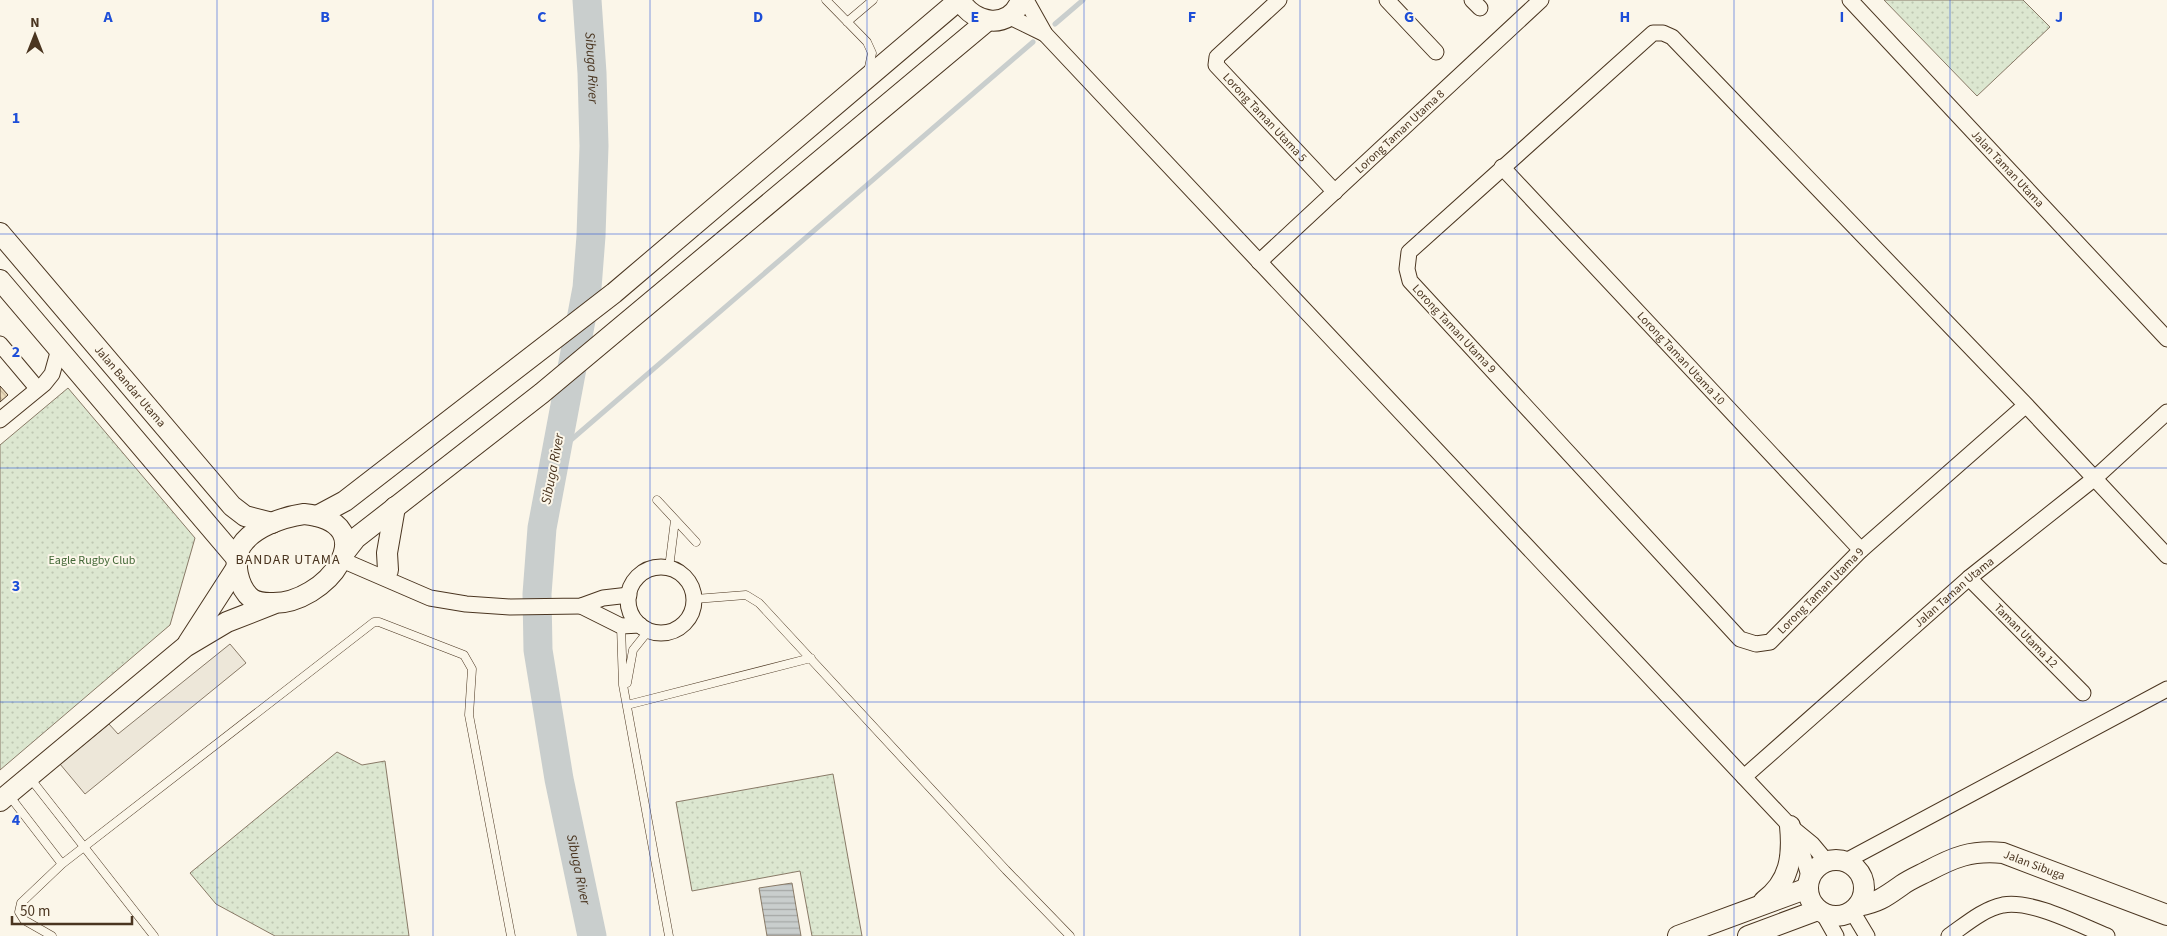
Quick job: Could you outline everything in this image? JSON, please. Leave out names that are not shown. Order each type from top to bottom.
[{"type":"street","points":[[317,516],[345,501],[614,293],[959,0],[970,14],[987,21],[998,20],[1008,16],[1015,10],[1021,0]]},
{"type":"street","points":[[1026,0],[1045,34],[1793,829],[1835,862],[1851,865],[1862,879],[1864,888],[1862,898],[1855,909],[1834,916],[1821,912],[1748,936]]},
{"type":"street","name":"Lorong Taman Utama 5","points":[[1278,0],[1217,57],[1216,65],[1335,192]]},
{"type":"street","points":[[1387,0],[1436,52]]},
{"type":"street","name":"Lorong Taman Utama 8","points":[[1260,262],[1541,0]]},
{"type":"street","name":"Jalan Taman Utama","points":[[1850,0],[2167,339]]},
{"type":"street","points":[[1008,16],[1045,34]]},
{"type":"street","points":[[344,556],[340,532],[332,522],[317,516],[291,516],[272,523],[247,539],[240,548],[237,563],[238,576],[252,598],[260,603],[287,602],[315,589],[331,576],[356,538],[542,393],[987,21]]},
{"type":"street","name":"Lorong Taman Utama 9","points":[[2026,405],[1861,550],[1770,642],[1756,644],[1740,639],[1410,281],[1407,269],[1409,252],[1653,33],[1663,33],[1672,37],[2026,405],[2167,556]]},
{"type":"street","name":"Lorong Taman Utama 10","points":[[1502,167],[1861,550]]},
{"type":"street","name":"Jalan Bandar Utama","points":[[0,233],[232,506],[245,516],[272,523]]},
{"type":"street","points":[[0,280],[196,509],[237,563]]},
{"type":"street","points":[[0,344],[37,388]]},
{"type":"street","points":[[0,420],[44,384],[52,374],[59,349]]},
{"type":"street","name":"Jalan Taman Utama","points":[[1744,777],[1969,578],[2095,478],[2167,412]]},
{"type":"street","points":[[388,570],[387,553],[395,507]]},
{"type":"street","points":[[344,556],[388,570],[451,601]]},
{"type":"street","points":[[344,556],[430,598],[451,601],[510,607],[576,606],[603,598],[629,595]]},
{"type":"street","points":[[185,647],[237,563]]},
{"type":"street","points":[[576,606],[621,626],[644,628],[660,632],[670,631],[680,627],[693,610],[692,588],[687,579],[679,572],[669,568],[658,567],[647,570],[635,581],[629,595],[630,611],[644,628]]},
{"type":"street","name":"Taman Utama 12","points":[[1969,578],[2083,693]]},
{"type":"street","points":[[4,797],[185,647],[228,622],[272,604]]},
{"type":"street","points":[[1678,936],[1756,907],[1809,883],[1814,871],[1835,862],[2167,689]]},
{"type":"street","points":[[1793,829],[1809,883],[1812,904],[1821,912],[1836,936]]},
{"type":"street","points":[[1756,907],[1772,895],[1785,878],[1791,856],[1793,829]]},
{"type":"street","name":"Jalan Sibuga","points":[[1855,909],[1887,897],[1903,884],[1946,861],[1963,854],[1982,851],[2003,853],[2167,915]]},
{"type":"street","points":[[1862,879],[1888,884],[1903,884]]},
{"type":"street","points":[[1949,936],[1982,914],[2003,906],[2018,905],[2038,910],[2107,936]]},
{"type":"street","points":[[1855,909],[1866,936]]},
{"type":"lane","points":[[847,22],[873,0]]},
{"type":"lane","points":[[828,1],[867,42],[872,53],[865,81]]},
{"type":"lane","points":[[657,500],[696,542]]},
{"type":"lane","points":[[669,568],[675,520]]},
{"type":"lane","points":[[694,599],[746,595],[759,603],[1006,870],[1070,936]]},
{"type":"lane","points":[[52,936],[24,920],[19,912],[21,903],[62,864],[369,623],[379,622],[464,655],[472,669],[469,715],[511,936]]},
{"type":"lane","points":[[621,626],[623,685],[669,936]]},
{"type":"lane","points":[[626,695],[633,650],[644,628]]},
{"type":"lane","points":[[627,705],[811,658]]},
{"type":"lane","points":[[28,777],[154,936]]},
{"type":"lane","points":[[4,797],[62,864]]},
{"type":"green space","points":[[1884,0],[2023,0],[2050,27],[1977,96]]},
{"type":"green space","name":"Eagle Rugby Club","points":[[68,388],[195,538],[170,625],[0,770],[0,445]]},
{"type":"green space","points":[[337,752],[362,765],[385,761],[409,936],[275,936],[216,904],[190,873]]},
{"type":"green space","points":[[833,774],[862,936],[812,936],[800,871],[692,891],[676,802]]},
{"type":"shaded area","points":[[230,644],[246,663],[85,794],[60,764],[109,724],[118,734]]},
{"type":"shaded area","points":[[792,883],[801,936],[767,936],[759,888]]},
{"type":"building","points":[[0,386],[8,395],[0,402]]},
{"type":"waterway","name":"Sibuga River","points":[[587,0],[594,146],[587,288],[542,528],[537,594],[538,650],[559,779],[592,936]]},
{"type":"waterway","points":[[1055,24],[1083,0]]},
{"type":"waterway","points":[[557,452],[1033,42]]},
{"type":"district","name":"BANDAR UTAMA","points":[[288,560]]}]
